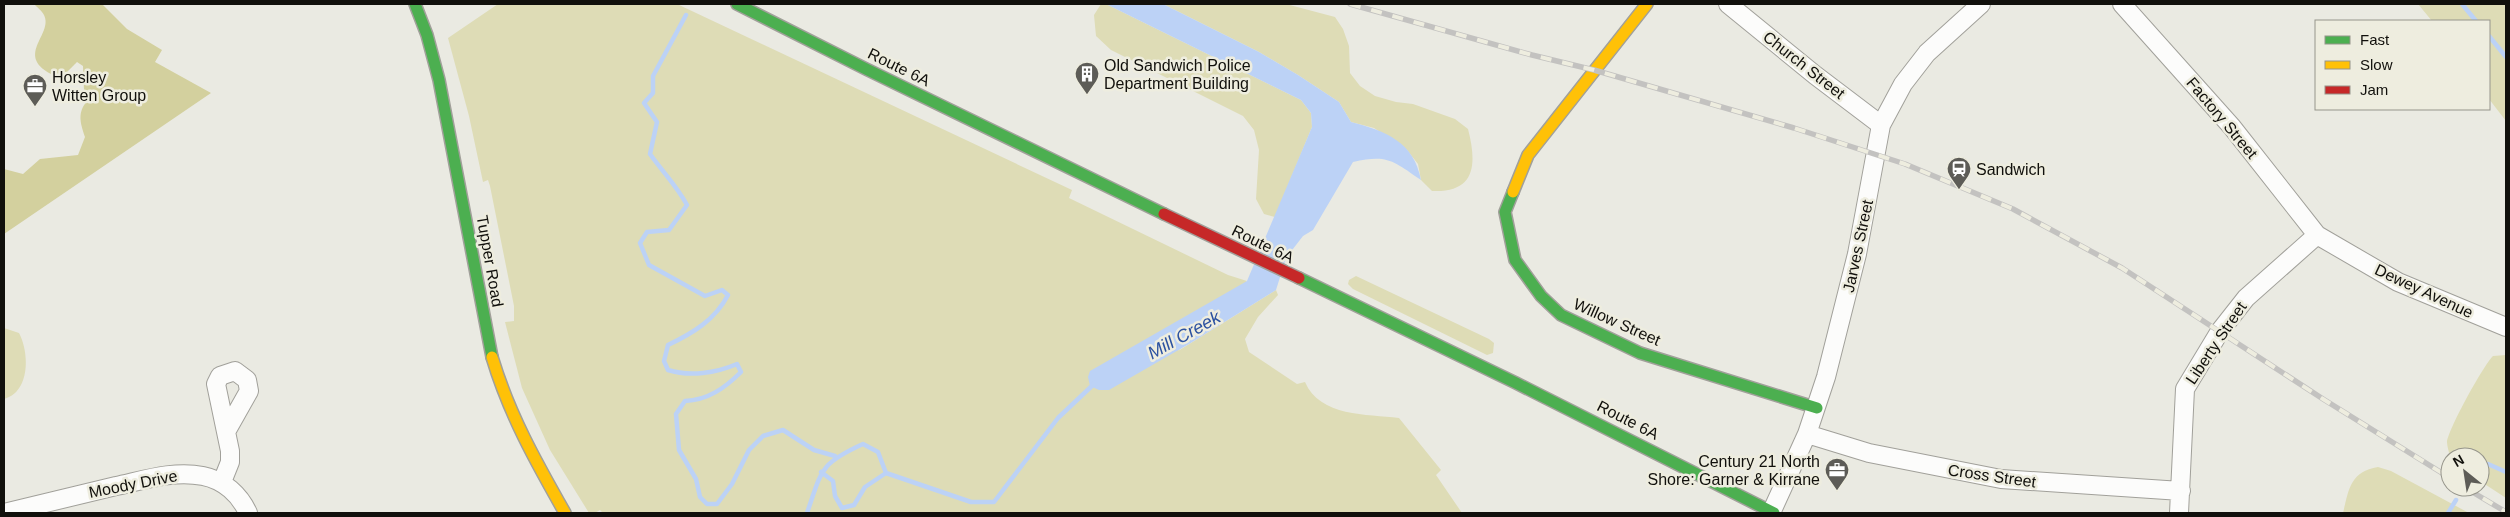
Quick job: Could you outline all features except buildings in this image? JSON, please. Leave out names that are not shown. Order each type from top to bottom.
[{"type":"main road","name":"Tupper Road","points":[[415,4],[439,80],[489,346],[503,394],[521,435],[565,513]]},
{"type":"main road","name":"Route 6A","points":[[737,4],[1289,275],[1498,374],[1773,513]]},
{"type":"main road","name":"Willow Street","points":[[1647,4],[1528,155],[1505,212],[1516,260],[1541,296],[1561,316],[1640,353],[1817,408]]},
{"type":"street","name":"Church Street","points":[[1728,4],[1815,76],[1882,125]]},
{"type":"street","name":"Jarves Street","points":[[1773,513],[1817,408],[1848,294],[1882,125],[1903,84],[1927,53],[1981,4]]},
{"type":"street","name":"Factory Street","points":[[2122,4],[2232,127],[2318,235]]},
{"type":"street","name":"Dewey Avenue","points":[[2318,235],[2398,282],[2506,327]]},
{"type":"street","name":"Liberty Street","points":[[2179,513],[2182,491],[2185,389],[2220,331],[2246,298],[2318,235]]},
{"type":"street","points":[[222,482],[230,462],[227,430]]},
{"type":"street","name":"Cross Street","points":[[1807,434],[1869,453],[2001,479],[2182,491]]},
{"type":"street","name":"Moody Drive","points":[[4,513],[152,478],[187,474],[205,476],[222,482],[243,502],[248,513]]},
{"type":"shaded area","points":[[34,4],[102,4],[127,29],[162,50],[155,62],[211,93],[4,234],[4,169],[23,174],[40,159],[78,155],[85,137],[80,117],[82,109],[88,100],[84,90],[83,66],[77,62],[66,73],[55,76],[43,68],[37,61],[35,53],[46,23],[44,15]]},
{"type":"shaded area","points":[[498,4],[677,4],[1072,190],[1069,198],[1228,275],[1247,281],[1178,351],[1276,290],[1278,295],[1258,317],[1245,339],[1249,352],[1297,384],[1305,382],[1312,393],[1322,402],[1333,408],[1359,414],[1399,418],[1441,470],[1436,475],[1462,513],[603,513],[600,510],[595,513],[589,513],[550,450],[522,388],[505,322],[514,321],[514,306],[490,186],[488,180],[483,182],[469,116],[448,38]]},
{"type":"shaded area","points":[[1101,4],[1106,4],[1301,100],[1311,113],[1312,127],[1275,217],[1264,214],[1256,199],[1259,150],[1254,130],[1243,116],[1111,50],[1096,36],[1094,15]]},
{"type":"shaded area","points":[[1163,4],[1286,4],[1335,17],[1343,29],[1349,46],[1350,73],[1360,86],[1375,96],[1396,102],[1413,104],[1455,119],[1468,129],[1472,154],[1470,174],[1457,187],[1432,191],[1421,180],[1418,164],[1407,150],[1374,128],[1351,122],[1339,102],[1259,52]]},
{"type":"shaded area","points":[[2418,4],[2506,4],[2506,121],[2490,100],[2490,20],[2431,20]]},
{"type":"shaded area","points":[[1356,276],[1489,339],[1494,343],[1493,353],[1487,355],[1353,289],[1348,284],[1349,280]]},
{"type":"shaded area","points":[[4,328],[19,333],[25,350],[26,360],[23,380],[19,388],[13,395],[4,399]]},
{"type":"shaded area","points":[[2506,355],[2506,498],[2490,488],[2490,447],[2448,447],[2447,442],[2460,411],[2493,356]]},
{"type":"shaded area","points":[[2378,467],[2391,471],[2469,513],[2343,513],[2349,489],[2356,477],[2369,469]]},
{"type":"water","points":[[1106,4],[1163,4],[1259,52],[1339,102],[1351,122],[1387,134],[1405,147],[1412,156],[1421,180],[1396,164],[1383,159],[1353,162],[1313,230],[1303,236],[1286,258],[1276,290],[1189,344],[1109,390],[1099,390],[1090,386],[1088,377],[1090,371],[1247,281],[1312,127],[1311,113],[1301,100]]},
{"type":"waterway","points":[[2462,4],[2475,20]]},
{"type":"waterway","points":[[686,15],[653,76],[653,93],[644,103],[657,122],[650,154],[687,205],[669,230],[647,232],[640,243],[649,265],[705,296],[722,290],[728,295],[710,319],[686,336],[668,345],[664,361],[668,370],[694,374],[720,370],[737,364],[741,372],[729,383],[709,396],[685,401],[676,414],[679,450],[696,479],[700,497],[707,504],[717,504],[732,484],[749,450],[763,436],[783,430],[814,450],[835,456]]},
{"type":"waterway","points":[[2490,37],[2506,57]]},
{"type":"waterway","name":"Mill Creek","points":[[807,513],[824,470],[838,457],[863,444],[878,452],[886,473],[971,502],[994,502],[1058,418],[1095,383]]},
{"type":"waterway","points":[[2490,465],[2506,472]]},
{"type":"waterway","points":[[821,472],[833,481],[835,496],[842,508],[854,505],[865,487],[886,473]]},
{"type":"waterway","points":[[2448,513],[2456,500]]},
{"type":"railway","points":[[1350,4],[1532,55],[1594,70],[1794,128],[1905,164],[2013,209],[2122,268],[2323,399],[2440,472]]},
{"type":"railway","points":[[2481,497],[2506,512]]},
{"type":"traffic: fast","points":[[415,4],[427,35],[439,80],[492,357]]},
{"type":"traffic: fast","points":[[737,4],[1164,214]]},
{"type":"traffic: fast","points":[[1513,192],[1505,212],[1515,260],[1541,296],[1561,315],[1640,353],[1817,408]]},
{"type":"traffic: fast","points":[[1299,278],[1516,383],[1774,513]]},
{"type":"traffic: slow","points":[[1513,192],[1528,155],[1647,4]]},
{"type":"traffic: slow","points":[[492,357],[515,418],[565,513]]},
{"type":"traffic: jam","points":[[1164,214],[1299,278]]},
{"type":"place","name":"Old Sandwich Police Department Building","points":[[1087,95]]},
{"type":"place","name":"Horsley Witten Group","points":[[35,107]]},
{"type":"place","name":"Sandwich","points":[[1959,190]]},
{"type":"place","name":"Century 21 North Shore: Garner & Kirrane","points":[[1837,491]]}]
